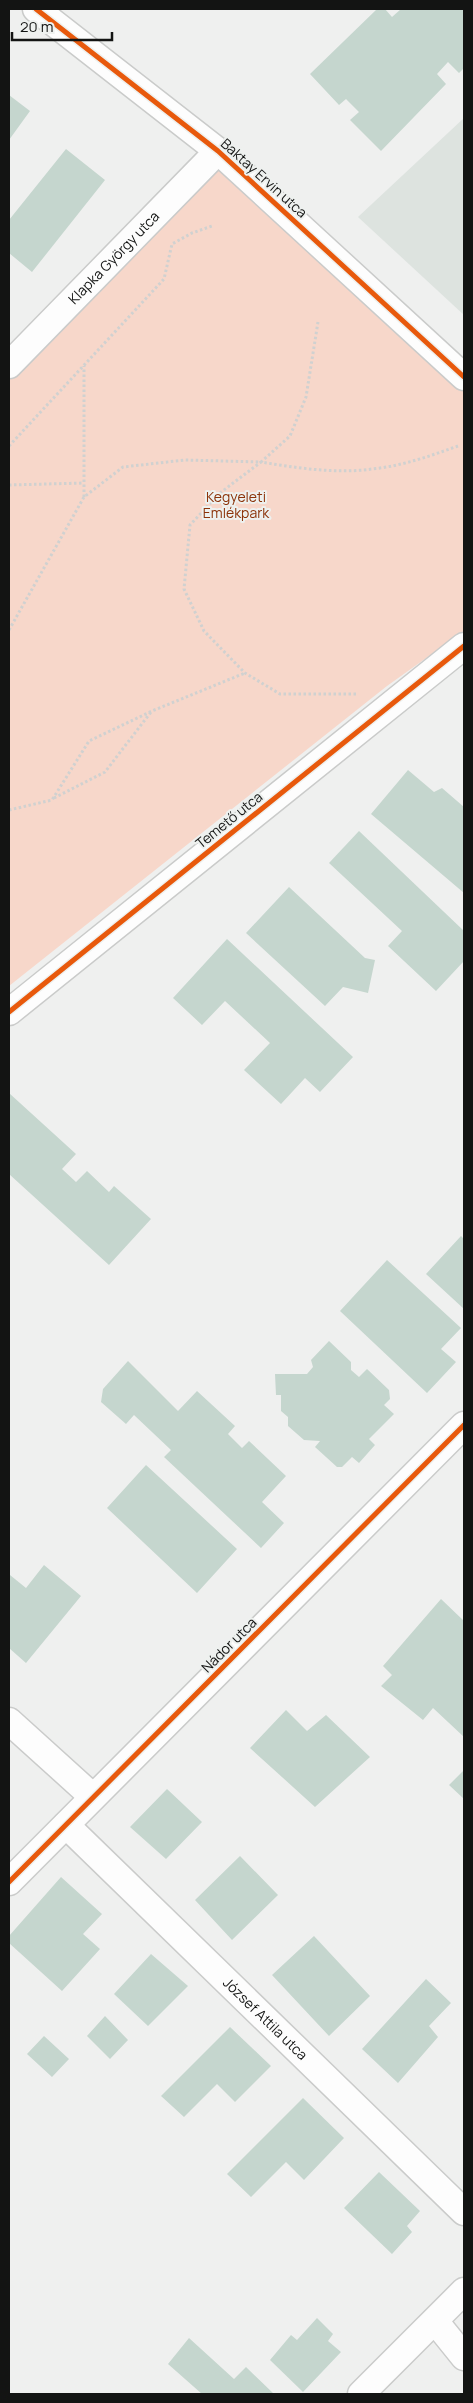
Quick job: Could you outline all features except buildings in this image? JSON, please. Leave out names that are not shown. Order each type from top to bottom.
[{"type":"street","name":"Baktay Ervin utca","points":[[36,9],[218,151],[464,377]]},
{"type":"street","name":"Klapka György utca","points":[[9,365],[218,151]]},
{"type":"street","name":"Temető utca","points":[[9,1012],[464,646]]},
{"type":"street","name":"Nádor utca","points":[[9,1882],[464,1425]]},
{"type":"street","points":[[9,1721],[94,1797]]},
{"type":"street","name":"József Attila utca","points":[[66,1825],[464,2212]]},
{"type":"street","points":[[361,2394],[464,2291]]},
{"type":"street","points":[[435,2321],[464,2357]]},
{"type":"path","points":[[9,446],[164,279],[172,244],[192,233],[212,226]]},
{"type":"path","points":[[318,322],[306,398],[290,436],[261,462],[220,493],[190,525],[184,589],[204,631],[245,673],[280,694],[356,694]]},
{"type":"path","points":[[84,364],[84,497]]},
{"type":"path","points":[[9,630],[84,497],[123,467],[185,460],[261,462],[305,469],[371,470],[412,462],[458,446]]},
{"type":"path","points":[[9,485],[84,483]]},
{"type":"path","points":[[52,800],[89,741],[152,711],[245,673]]},
{"type":"path","points":[[9,810],[52,800],[105,772],[152,711]]},
{"type":"shaded area","points":[[464,118],[464,315],[358,217]]},
{"type":"green space","name":"Kegyeleti Emlékpark","points":[[218,151],[464,379],[464,631],[387,686],[9,986],[9,366]]},
{"type":"cycle path","points":[[36,9],[218,151],[464,377]]},
{"type":"cycle path","points":[[9,1012],[464,646]]},
{"type":"cycle path","points":[[9,1882],[464,1425]]}]
